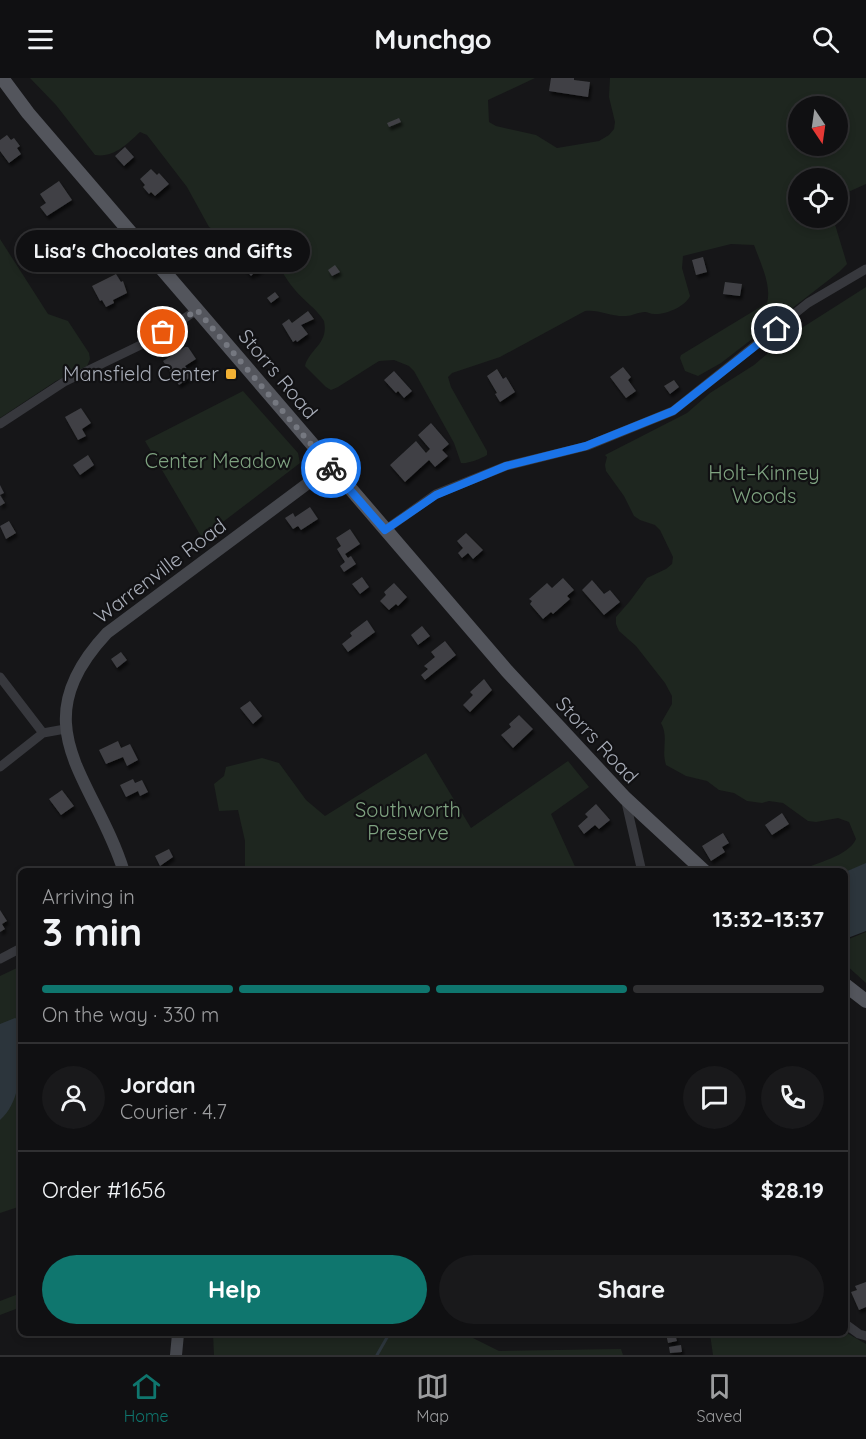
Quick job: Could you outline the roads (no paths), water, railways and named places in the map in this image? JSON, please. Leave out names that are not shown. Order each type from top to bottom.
[{"type":"main road","name":"Storrs Road","points":[[2,78],[28,113],[507,671],[625,798],[701,868]]},
{"type":"main road","name":"Warrenville Road","points":[[123,868],[109,831],[78,772],[70,751],[65,729],[67,706],[78,673],[86,658],[107,633],[315,478],[328,464]]},
{"type":"main road","points":[[848,987],[866,1001]]},
{"type":"main road","points":[[176,1355],[178,1336]]},
{"type":"street","points":[[385,530],[436,495],[506,466],[586,446],[673,411],[808,303],[866,269]]},
{"type":"street","points":[[0,424],[64,382],[151,340],[197,310]]},
{"type":"street","points":[[0,677],[43,733]]},
{"type":"street","points":[[0,767],[43,733],[65,729]]},
{"type":"street","points":[[625,798],[641,868]]},
{"type":"street","points":[[0,959],[18,950]]},
{"type":"street","points":[[848,1326],[866,1336]]},
{"type":"waterway","points":[[377,1355],[388,1336]]},
{"type":"place","name":"Lisa's Chocolates and Gifts","points":[[163,332]]},
{"type":"place","name":"Mansfield Center","points":[[231,374]]},
{"type":"park label","name":"Center Meadow","points":[[218,461]]},
{"type":"park label","name":"Holt–Kinney Woods","points":[[764,484]]},
{"type":"park label","name":"Southworth Preserve","points":[[408,822]]}]
